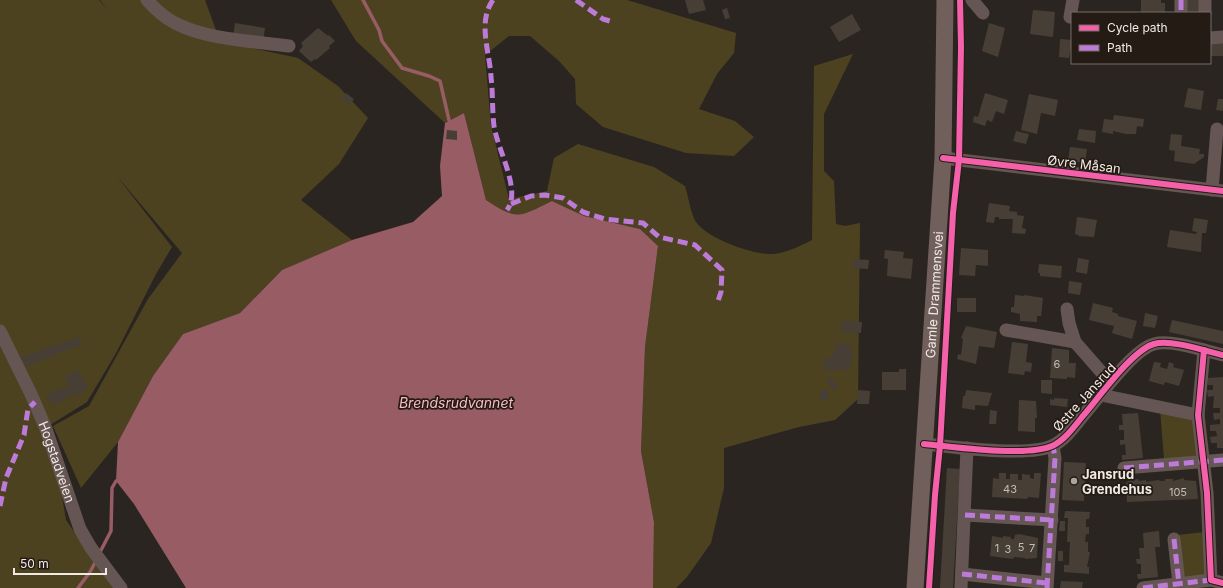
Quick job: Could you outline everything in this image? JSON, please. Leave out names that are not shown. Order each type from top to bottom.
[{"type":"main road","name":"Gamle Drammensvei","points":[[915,588],[944,158],[945,0]]},
{"type":"street","points":[[147,0],[155,9],[175,23],[198,32],[228,38],[290,46]]},
{"type":"street","points":[[972,0],[983,13]]},
{"type":"street","points":[[1070,17],[1073,0]]},
{"type":"street","points":[[1180,0],[1181,12]]},
{"type":"street","points":[[1205,0],[1205,12]]},
{"type":"street","points":[[1211,38],[1223,37]]},
{"type":"street","points":[[1217,129],[1218,191]]},
{"type":"street","name":"Øvre Måsan","points":[[944,158],[1218,191]]},
{"type":"street","name":"Østre Jansrud","points":[[1067,309],[1069,324],[1075,342],[1110,382]]},
{"type":"street","points":[[1006,330],[1075,342]]},
{"type":"street","name":"Hogstadveien","points":[[0,331],[31,394],[46,429],[80,528],[101,563],[121,588]]},
{"type":"street","name":"Østre Jansrud","points":[[924,444],[1012,450],[1040,449],[1052,446],[1066,435],[1101,395],[1110,382],[1143,349],[1155,344],[1172,344],[1223,355]]},
{"type":"street","points":[[1143,588],[1217,582],[1198,415],[1204,350]]},
{"type":"street","name":"Østre Jansrud","points":[[1101,395],[1198,415]]},
{"type":"street","name":"Østre Jansrud","points":[[962,574],[1047,585],[1055,458],[1052,446]]},
{"type":"street","points":[[961,588],[967,448]]},
{"type":"street","points":[[1124,468],[1223,460]]},
{"type":"street","points":[[965,515],[1052,520]]},
{"type":"street","points":[[1174,539],[1179,584]]},
{"type":"shaded area","points":[[0,0],[99,0],[107,10],[100,0],[205,0],[220,41],[298,58],[338,86],[368,118],[339,164],[301,200],[352,240],[282,270],[240,313],[183,334],[153,376],[118,442],[81,488],[53,426],[89,406],[148,299],[182,253],[116,175],[172,247],[156,274],[116,353],[87,402],[50,425],[66,520],[113,588],[0,588]]},
{"type":"shaded area","points":[[331,0],[627,0],[736,33],[734,53],[717,74],[699,109],[735,121],[754,137],[734,156],[686,153],[603,127],[576,104],[575,79],[559,61],[530,36],[509,36],[485,55],[491,126],[509,199],[547,191],[554,158],[578,144],[654,167],[685,186],[693,215],[701,228],[709,234],[729,244],[750,251],[768,254],[785,252],[812,240],[814,66],[853,54],[824,114],[824,171],[834,181],[836,224],[845,226],[860,223],[858,399],[835,420],[799,427],[724,448],[724,488],[711,543],[687,577],[676,588],[653,588],[654,522],[641,451],[645,347],[658,246],[640,229],[584,216],[552,201],[532,211],[512,214],[486,200],[464,113],[445,123],[356,41]]},
{"type":"shaded area","points":[[1160,409],[1195,421],[1198,458],[1164,459]]},
{"type":"shaded area","points":[[1205,532],[1205,578],[1181,580],[1177,535]]},
{"type":"water","name":"Brendsrudvannet","points":[[464,113],[486,200],[512,214],[532,211],[552,201],[584,216],[640,229],[658,246],[645,347],[641,451],[654,522],[653,588],[186,588],[134,504],[116,481],[118,442],[153,376],[183,334],[240,313],[282,270],[352,240],[413,222],[442,196],[440,166],[445,123]]},
{"type":"building","points":[[685,0],[703,0],[706,10],[689,14]]},
{"type":"building","points":[[1141,0],[1161,0],[1161,3],[1165,3],[1165,12],[1141,12]]},
{"type":"building","points":[[1187,0],[1199,0],[1199,12],[1187,12]]},
{"type":"building","points":[[727,8],[730,18],[725,19],[722,10]]},
{"type":"building","points":[[1033,10],[1055,12],[1053,37],[1030,34]]},
{"type":"building","points":[[852,14],[861,30],[839,42],[830,27]]},
{"type":"building","points":[[235,23],[265,28],[263,42],[233,37]]},
{"type":"building","points":[[989,23],[1005,28],[998,57],[982,51]]},
{"type":"building","points":[[318,28],[335,41],[329,46],[330,48],[316,60],[315,59],[311,62],[299,51],[303,46],[301,43]]},
{"type":"building","points":[[1060,39],[1071,40],[1069,58],[1059,57]]},
{"type":"building","points":[[1223,43],[1223,56],[1211,56],[1211,44]]},
{"type":"building","points":[[1188,88],[1204,91],[1201,110],[1184,107]]},
{"type":"building","points":[[346,93],[354,99],[349,105],[341,99]]},
{"type":"building","points":[[985,93],[1008,100],[1004,114],[996,111],[992,122],[987,120],[985,126],[973,122],[974,116],[978,117]]},
{"type":"building","points":[[1029,94],[1058,100],[1055,116],[1041,113],[1037,134],[1021,130]]},
{"type":"building","points":[[1218,99],[1223,99],[1223,111],[1216,110]]},
{"type":"building","points":[[1114,115],[1144,119],[1143,127],[1137,126],[1136,134],[1126,134],[1113,131],[1113,134],[1102,132],[1104,119],[1113,120]]},
{"type":"building","points":[[1079,129],[1096,131],[1095,143],[1077,140]]},
{"type":"building","points":[[447,130],[457,131],[457,140],[446,139]]},
{"type":"building","points":[[1016,131],[1029,134],[1026,144],[1013,141]]},
{"type":"building","points":[[1171,134],[1182,135],[1181,146],[1200,149],[1199,154],[1204,154],[1204,157],[1194,164],[1174,161],[1175,151],[1169,150]]},
{"type":"building","points":[[1070,147],[1087,149],[1085,163],[1068,161]]},
{"type":"building","points":[[989,203],[1010,206],[1009,211],[1017,212],[1017,215],[1024,216],[1022,228],[1026,229],[1025,234],[1012,233],[1013,219],[999,219],[999,217],[995,217],[994,223],[986,222]]},
{"type":"building","points":[[1077,217],[1097,220],[1094,237],[1078,236],[1079,235],[1075,234]]},
{"type":"building","points":[[1194,218],[1208,220],[1206,233],[1202,233],[1201,252],[1167,247],[1170,230],[1196,234],[1197,232],[1192,231]]},
{"type":"building","points":[[961,248],[988,250],[988,266],[976,265],[975,276],[959,275]]},
{"type":"building","points":[[885,250],[904,252],[903,258],[913,259],[911,279],[887,276],[888,259],[884,258]]},
{"type":"building","points":[[1078,258],[1089,260],[1087,274],[1076,272]]},
{"type":"building","points":[[853,259],[869,260],[868,269],[852,268]]},
{"type":"building","points":[[1039,264],[1062,266],[1061,278],[1040,276],[1040,273],[1038,273]]},
{"type":"building","points":[[1069,281],[1082,283],[1080,295],[1068,293]]},
{"type":"building","points":[[1015,295],[1043,298],[1041,316],[1037,316],[1037,322],[1020,321],[1020,314],[1011,312],[1011,307],[1014,307]]},
{"type":"building","points":[[957,298],[976,298],[976,312],[957,312]]},
{"type":"building","points":[[1093,303],[1113,308],[1112,312],[1118,314],[1118,316],[1137,321],[1132,339],[1112,333],[1114,326],[1089,320]]},
{"type":"building","points":[[1145,313],[1158,316],[1155,328],[1143,326]]},
{"type":"building","points":[[1172,320],[1223,331],[1223,344],[1169,332]]},
{"type":"building","points":[[841,321],[862,322],[861,333],[841,332]]},
{"type":"building","points":[[966,326],[997,332],[994,348],[979,346],[976,364],[957,359],[958,354],[961,355],[963,339],[961,338]]},
{"type":"building","points":[[79,337],[82,344],[25,367],[21,357]]},
{"type":"building","points":[[1012,342],[1028,344],[1026,362],[1032,363],[1031,372],[1025,371],[1024,375],[1008,373]]},
{"type":"building","points":[[836,343],[851,343],[851,353],[854,353],[853,361],[851,360],[850,370],[824,370],[825,358],[833,357],[833,351],[836,351]]},
{"type":"building","points":[[1052,348],[1069,350],[1069,363],[1076,363],[1075,378],[1050,378]]},
{"type":"building","points":[[1154,362],[1161,363],[1160,367],[1167,369],[1169,362],[1174,364],[1173,367],[1184,370],[1179,386],[1165,382],[1164,385],[1149,381]]},
{"type":"building","points":[[899,369],[906,369],[906,390],[882,390],[882,372],[899,372]]},
{"type":"building","points":[[79,370],[88,390],[74,396],[73,394],[66,397],[67,399],[52,405],[47,394],[62,387],[63,389],[69,386],[65,376]]},
{"type":"building","points":[[831,377],[839,388],[834,391],[826,381]]},
{"type":"building","points":[[1223,377],[1223,448],[1217,448],[1217,443],[1211,443],[1210,437],[1217,436],[1216,431],[1210,431],[1210,425],[1220,424],[1220,419],[1214,420],[1213,413],[1220,413],[1220,408],[1213,408],[1214,396],[1208,397],[1207,390],[1213,390],[1213,385],[1208,385],[1207,378]]},
{"type":"building","points":[[1041,380],[1052,380],[1052,394],[1041,393]]},
{"type":"building","points":[[820,390],[828,390],[828,400],[820,400]]},
{"type":"building","points":[[858,390],[870,391],[869,404],[857,404]]},
{"type":"building","points":[[966,390],[992,393],[988,406],[975,405],[975,410],[962,408],[963,396],[965,396]]},
{"type":"building","points":[[1054,398],[1068,399],[1067,407],[1050,405],[1050,399],[1054,400]]},
{"type":"building","points":[[1019,400],[1036,401],[1037,418],[1035,418],[1035,432],[1018,431]]},
{"type":"building","points":[[990,410],[997,411],[996,424],[989,424]]},
{"type":"building","points":[[1138,413],[1143,458],[1122,460],[1122,455],[1126,455],[1125,444],[1120,445],[1120,440],[1124,440],[1124,430],[1119,430],[1119,425],[1123,425],[1122,414]]},
{"type":"building","name":"Jansrud Grendehus","points":[[1064,462],[1086,463],[1084,501],[1062,500]]},
{"type":"building","points":[[947,468],[960,469],[953,588],[940,588]]},
{"type":"building","points":[[999,473],[1006,473],[1006,479],[1010,479],[1010,474],[1018,474],[1018,480],[1022,480],[1022,474],[1030,475],[1030,478],[1034,479],[1034,473],[1041,473],[1039,498],[1028,497],[1027,499],[992,497],[993,478],[999,479]]},
{"type":"building","points":[[1184,478],[1184,480],[1196,481],[1198,499],[1127,502],[1126,483],[1130,480],[1146,480],[1146,482],[1173,479],[1173,481]]},
{"type":"building","points":[[1065,511],[1090,512],[1089,519],[1086,519],[1086,527],[1089,527],[1089,534],[1086,534],[1085,542],[1088,542],[1088,552],[1090,552],[1087,567],[1089,567],[1089,574],[1064,572],[1064,565],[1069,565],[1070,542],[1067,542],[1068,518],[1064,518]]},
{"type":"building","points":[[1060,521],[1065,521],[1065,531],[1059,531]]},
{"type":"building","points":[[1159,531],[1160,547],[1155,547],[1158,577],[1138,579],[1137,574],[1141,574],[1141,564],[1137,564],[1136,559],[1140,559],[1139,548],[1144,548],[1143,533]]},
{"type":"building","points":[[1019,534],[1038,538],[1037,558],[1025,559],[1014,557],[1013,559],[990,556],[992,536],[1003,538],[1003,536],[1011,537],[1011,539],[1014,539],[1015,535]]},
{"type":"building","points":[[1058,551],[1063,551],[1063,561],[1058,561]]},
{"type":"building","points":[[1061,581],[1083,582],[1082,588],[1060,588]]},
{"type":"waterway","points":[[363,0],[379,30],[382,41],[402,68],[440,81],[449,120]]},
{"type":"waterway","points":[[99,554],[111,531],[112,488],[116,481]]},
{"type":"waterway","points":[[78,588],[90,572],[97,559]]},
{"type":"marked path","points":[[493,0],[488,9],[485,28],[492,83],[494,126],[507,169],[512,192],[511,202],[507,210]]},
{"type":"marked path","points":[[576,0],[603,19],[613,22]]},
{"type":"marked path","points":[[1181,0],[1181,12]]},
{"type":"marked path","points":[[511,204],[531,196],[545,195],[563,198],[583,212],[605,219],[643,223],[659,237],[695,245],[722,270],[721,292],[718,301]]},
{"type":"marked path","points":[[0,506],[6,478],[24,435],[28,409],[35,402]]},
{"type":"marked path","points":[[1047,588],[1055,458],[1053,446]]},
{"type":"marked path","points":[[1124,468],[1223,460]]},
{"type":"marked path","points":[[965,515],[1052,520]]},
{"type":"marked path","points":[[1174,539],[1179,584]]},
{"type":"marked path","points":[[962,574],[1047,583]]},
{"type":"marked path","points":[[1143,588],[1211,580]]},
{"type":"cycle path","points":[[929,588],[935,495],[940,446],[953,213],[959,160],[961,47],[960,0]]},
{"type":"cycle path","points":[[943,158],[1223,191]]},
{"type":"cycle path","points":[[924,444],[1008,451],[1026,451],[1052,446],[1061,441],[1116,376],[1136,355],[1145,348],[1154,344],[1169,343],[1223,355]]},
{"type":"cycle path","points":[[1204,350],[1198,415],[1207,493],[1211,580],[1223,583]]},
{"type":"place","name":"Jansrud Grendehus","points":[[1074,481]]}]
